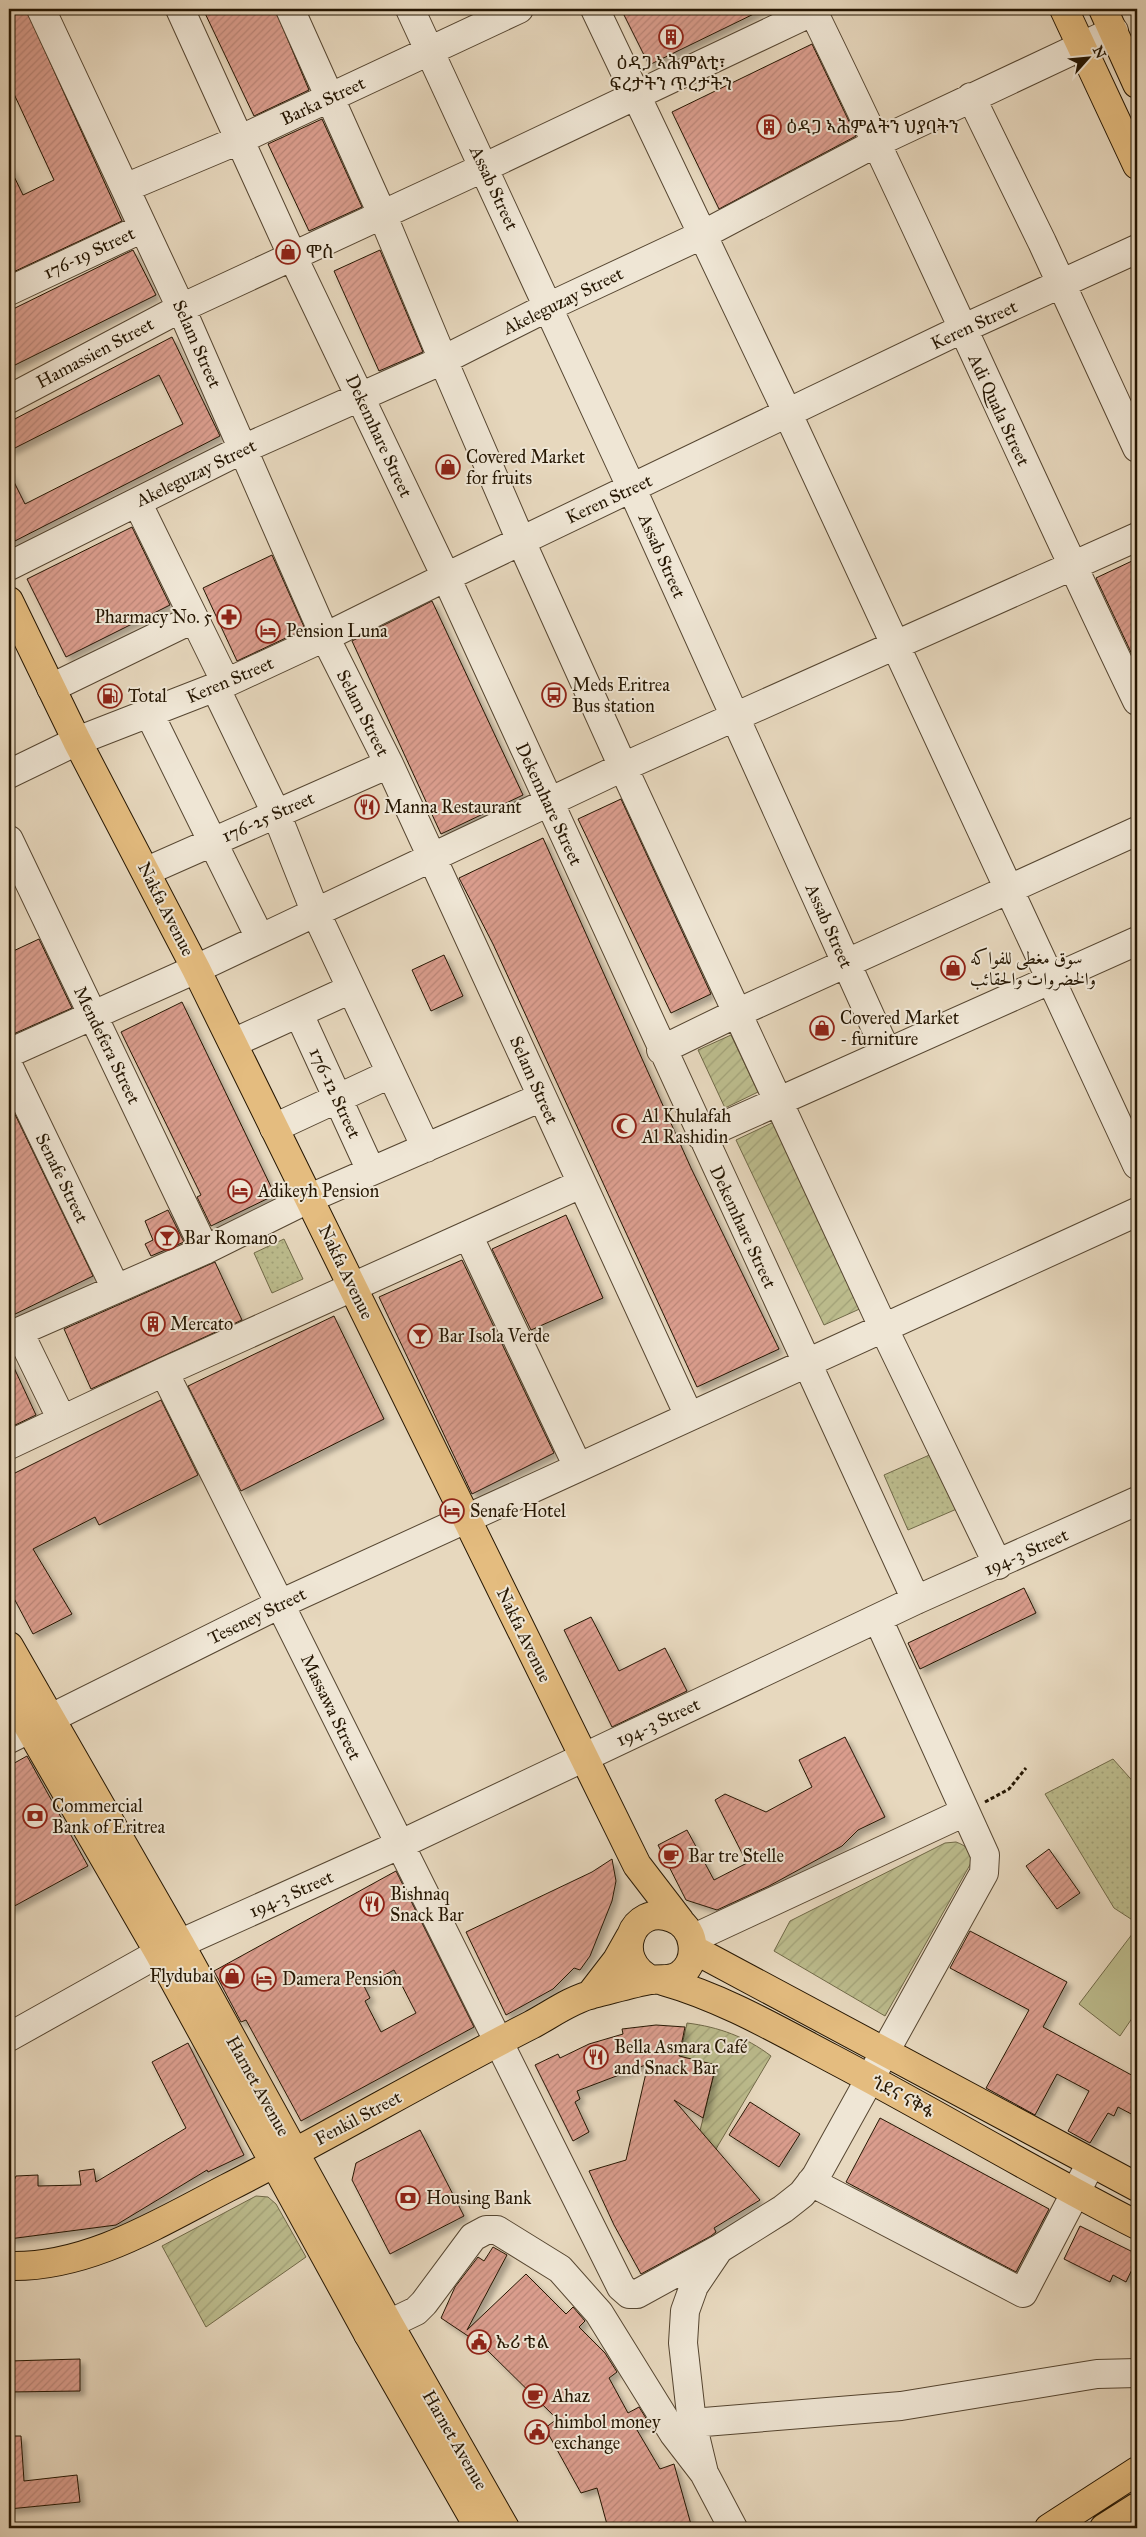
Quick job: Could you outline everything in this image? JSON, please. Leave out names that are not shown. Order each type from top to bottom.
[{"type":"main road","points":[[1064,9],[1137,165]]},
{"type":"main road","points":[[1109,20],[1137,84]]},
{"type":"main road","name":"Nakfa Avenue","points":[[9,601],[78,741],[147,871],[233,1043],[637,1864]]},
{"type":"main road","name":"Harnet Avenue","points":[[9,1646],[29,1730]]},
{"type":"main road","name":"Harnet Avenue","points":[[9,1694],[29,1730],[169,1948],[379,2329],[479,2528]]},
{"type":"main road","points":[[637,1864],[638,1909],[628,1947],[632,1963],[642,1975],[657,1980]]},
{"type":"main road","name":"ጎደና ናቅፋ","points":[[637,1864],[688,1936],[884,2052],[1137,2187]]},
{"type":"main road","points":[[661,1915],[688,1936],[688,1967],[681,1974],[590,1995],[617,1960],[632,1932],[651,1917],[661,1915]]},
{"type":"main road","name":"ጎደና ናቅፋ","points":[[657,1980],[725,2002],[870,2079],[1076,2194],[1137,2224]]},
{"type":"main road","name":"Fenkil Street","points":[[9,2266],[70,2259],[110,2246],[284,2158],[499,2041],[590,1995]]},
{"type":"main road","name":"Harnet Avenue","points":[[379,2329],[505,2528]]},
{"type":"main road","points":[[1049,2528],[1133,2482]]},
{"type":"main road","points":[[1104,2528],[1137,2507]]},
{"type":"street","name":"Selam Street","points":[[41,9],[181,308],[325,637],[389,764],[689,1416]]},
{"type":"street","name":"Dekemhare Street","points":[[180,9],[238,140],[446,577],[701,1136],[916,1600]]},
{"type":"street","points":[[290,9],[382,214],[521,541],[623,768],[884,1329],[998,1565]]},
{"type":"street","name":"Assab Street","points":[[410,9],[485,167],[632,488],[886,1052]]},
{"type":"street","name":"Barka Street","points":[[125,188],[238,140],[519,9]]},
{"type":"street","points":[[595,9],[704,234],[1137,1165]]},
{"type":"street","name":"Hamassien Street","points":[[9,399],[181,308],[485,167],[814,10]]},
{"type":"street","name":"Adi Quala Street","points":[[814,10],[1072,566],[1137,701]]},
{"type":"street","name":"Akeleguzay Street","points":[[9,566],[243,449],[443,360],[548,307],[704,234],[876,143],[1081,47],[1109,20]]},
{"type":"street","points":[[971,97],[1137,448]]},
{"type":"street","name":"176-19 Street","points":[[9,291],[143,228]]},
{"type":"street","name":"Keren Street","points":[[9,774],[78,741],[221,685],[325,637],[962,329],[1137,249]]},
{"type":"street","points":[[137,502],[193,619],[276,813],[315,911],[426,1148]]},
{"type":"street","points":[[9,1052],[196,969],[315,911],[623,768],[1137,537]]},
{"type":"street","points":[[52,688],[193,619]]},
{"type":"street","points":[[149,713],[214,841],[260,938]]},
{"type":"street","name":"176-25 Street","points":[[147,871],[192,853],[214,841],[389,764]]},
{"type":"street","points":[[662,1050],[737,1013],[1137,831]]},
{"type":"street","name":"Mendefera Street","points":[[9,840],[205,1250]]},
{"type":"street","points":[[701,1136],[1137,940]]},
{"type":"street","points":[[233,1043],[350,989]]},
{"type":"street","name":"176-12 Street","points":[[299,1014],[371,1171]]},
{"type":"street","name":"Senafe Street","points":[[9,1068],[116,1289]]},
{"type":"street","points":[[274,1128],[390,1074]]},
{"type":"street","points":[[62,1420],[14,1334],[205,1250],[310,1198],[542,1097]]},
{"type":"street","points":[[9,1445],[164,1372],[581,1184]]},
{"type":"street","name":"Teseney Street","points":[[29,1730],[280,1604],[1137,1212]]},
{"type":"street","points":[[468,1235],[578,1467]]},
{"type":"street","name":"Massawa Street","points":[[164,1372],[621,2287],[629,2294],[637,2294],[720,2249]]},
{"type":"street","name":"194-3 Street","points":[[9,2037],[169,1948],[400,1845],[583,1757],[878,1620],[916,1600],[998,1565],[1137,1501]]},
{"type":"street","points":[[704,2473],[692,2423],[683,2343],[686,2311],[694,2286],[720,2249],[783,2209],[802,2194],[811,2182],[984,1873],[985,1855],[878,1620]]},
{"type":"street","points":[[688,1936],[965,1812]]},
{"type":"street","points":[[811,2182],[1023,2293],[1091,2163]]},
{"type":"street","points":[[379,2329],[416,2311],[473,2237],[486,2230],[497,2230],[560,2269],[599,2313],[674,2434],[704,2473],[733,2528]]},
{"type":"street","points":[[692,2423],[901,2406],[1097,2374],[1137,2373]]},
{"type":"path","points":[[965,1812],[1010,1789],[1026,1768]]},
{"type":"green space","points":[[731,1035],[758,1092],[725,1108],[698,1050]]},
{"type":"green space","points":[[776,1121],[864,1307],[824,1325],[736,1140]]},
{"type":"green space","points":[[284,1239],[303,1279],[272,1293],[254,1253]]},
{"type":"green space","points":[[934,1453],[959,1508],[908,1530],[884,1475]]},
{"type":"green space","points":[[1113,1759],[1137,1786],[1137,1923],[1114,1908],[1045,1794]]},
{"type":"green space","points":[[956,1842],[968,1850],[971,1855],[971,1863],[885,2016],[774,1951],[790,1921],[945,1843]]},
{"type":"green space","points":[[1133,1933],[1137,1936],[1137,2011],[1120,2036],[1079,2004]]},
{"type":"green space","points":[[687,2023],[710,2027],[732,2034],[752,2043],[771,2056],[716,2149],[697,2143],[716,2066],[695,2060],[678,2063]]},
{"type":"green space","points":[[256,2196],[268,2197],[276,2204],[306,2257],[206,2327],[162,2246]]},
{"type":"building","points":[[9,9],[26,9],[122,221],[9,274],[9,166],[23,195],[54,180],[14,94],[9,97]]},
{"type":"building","points":[[203,9],[275,9],[309,90],[254,116]]},
{"type":"building","name":"ዕዳጋ ኣሕምልቲ፣ ፍረታትን ጥረታትን","points":[[621,9],[764,9],[649,65]]},
{"type":"building","name":"ዕዳጋ ኣሕምልትን ህያባትን","points":[[812,44],[856,136],[719,209],[672,112]]},
{"type":"building","points":[[322,119],[362,207],[309,231],[268,144]]},
{"type":"building","points":[[133,250],[156,295],[9,368],[9,311]]},
{"type":"building","points":[[380,250],[423,352],[379,371],[334,271]]},
{"type":"building","points":[[172,337],[220,436],[9,544],[9,472],[25,504],[183,424],[159,375],[9,451],[9,422]]},
{"type":"building","points":[[132,527],[170,605],[66,657],[27,579]]},
{"type":"building","points":[[272,555],[305,629],[237,661],[203,588]]},
{"type":"building","points":[[1132,561],[1137,573],[1137,665],[1096,578]]},
{"type":"building","points":[[432,601],[523,795],[441,834],[352,641]]},
{"type":"building","points":[[621,799],[711,994],[671,1013],[578,819]]},
{"type":"building","points":[[543,838],[691,1168],[779,1349],[697,1387],[493,944],[459,878]]},
{"type":"building","points":[[39,939],[72,1008],[9,1036],[9,953]]},
{"type":"building","points":[[444,955],[463,996],[431,1011],[412,970]]},
{"type":"building","points":[[182,1002],[275,1195],[211,1226],[197,1197],[201,1195],[121,1032]]},
{"type":"building","points":[[9,1102],[93,1276],[9,1317]]},
{"type":"building","points":[[168,1210],[184,1242],[151,1256],[145,1244],[153,1240],[145,1221]]},
{"type":"building","points":[[566,1215],[603,1298],[531,1330],[492,1249]]},
{"type":"building","points":[[462,1260],[554,1453],[472,1494],[379,1297]]},
{"type":"building","name":"Mercato","points":[[215,1262],[242,1320],[91,1389],[64,1329]]},
{"type":"building","points":[[334,1316],[384,1419],[241,1491],[188,1386]]},
{"type":"building","points":[[9,1357],[36,1415],[9,1428]]},
{"type":"building","points":[[161,1400],[198,1475],[99,1525],[95,1517],[33,1549],[72,1614],[33,1634],[9,1589],[9,1476]]},
{"type":"building","points":[[1024,1588],[1036,1613],[920,1669],[908,1643]]},
{"type":"building","points":[[591,1617],[619,1671],[665,1648],[687,1691],[612,1727],[564,1630]]},
{"type":"building","points":[[845,1737],[885,1817],[858,1830],[842,1846],[769,1886],[717,1910],[686,1900],[658,1845],[687,1830],[714,1880],[747,1863],[715,1800],[725,1794],[766,1812],[812,1787],[799,1760]]},
{"type":"building","name":"Commercial Bank of Eritrea","points":[[27,1756],[88,1866],[9,1909],[9,1766]]},
{"type":"building","points":[[1049,1849],[1080,1893],[1057,1909],[1026,1866]]},
{"type":"building","points":[[612,1859],[616,1881],[612,1901],[590,1956],[580,1970],[574,1968],[553,1989],[506,2015],[466,1932],[592,1872]]},
{"type":"building","points":[[396,1871],[474,2027],[301,2121],[246,2020],[241,2022],[214,1971]],"holes":[[[394,1970],[416,2013],[381,2032],[365,2001],[370,1998],[364,1986]]]},
{"type":"building","points":[[970,1931],[1067,1982],[1043,2027],[1137,2078],[1137,2117],[1118,2107],[1114,2116],[1108,2113],[1090,2143],[1068,2131],[1089,2091],[1057,2074],[1035,2115],[986,2088],[1029,2010],[950,1968]]},
{"type":"building","points":[[656,2025],[685,2027],[679,2056],[716,2065],[703,2118],[674,2100],[760,2200],[714,2228],[716,2232],[711,2236],[641,2274],[614,2225],[589,2171],[626,2160],[648,2064],[577,2091],[580,2099],[575,2102],[589,2132],[573,2141],[535,2065],[558,2054],[560,2058],[589,2044],[623,2034],[622,2029]]},
{"type":"building","points":[[188,2043],[244,2155],[208,2172],[207,2170],[116,2225],[9,2239],[9,2192],[16,2176],[38,2175],[38,2186],[81,2185],[79,2171],[94,2169],[96,2182],[186,2128],[152,2062]]},
{"type":"building","points":[[750,2102],[800,2134],[779,2167],[729,2135]]},
{"type":"building","points":[[880,2118],[1049,2209],[1016,2272],[846,2182]]},
{"type":"building","name":"Housing Bank","points":[[420,2130],[464,2216],[390,2254],[352,2180],[356,2163]]},
{"type":"building","points":[[1080,2226],[1137,2254],[1137,2259],[1126,2282],[1113,2275],[1110,2282],[1064,2259]]},
{"type":"building","points":[[493,2247],[507,2255],[467,2330],[526,2274],[566,2314],[573,2307],[585,2321],[579,2327],[605,2353],[617,2372],[609,2378],[628,2413],[639,2407],[649,2423],[637,2430],[660,2469],[674,2464],[692,2528],[608,2528],[597,2488],[581,2493],[545,2428],[557,2419],[483,2346],[441,2318],[455,2287],[478,2257],[484,2261]]},
{"type":"building","points":[[80,2359],[80,2391],[9,2392],[9,2361]]},
{"type":"building","points":[[9,2436],[21,2436],[24,2481],[77,2475],[80,2502],[9,2509]]},
{"type":"place","name":"ዕዳጋ ኣሕምልቲ፣ ፍረታትን ጥረታትን","points":[[671,37]]},
{"type":"place","name":"ዕዳጋ ኣሕምልትን ህያባትን","points":[[769,127]]},
{"type":"place","name":"ሞስ","points":[[288,252]]},
{"type":"place","name":"Covered Market for fruits","points":[[448,467]]},
{"type":"place","name":"Pharmacy No. 5","points":[[229,617]]},
{"type":"place","name":"Pension Luna","points":[[268,631]]},
{"type":"place","name":"Meds Eritrea Bus station","points":[[554,695]]},
{"type":"place","name":"Total","points":[[110,696]]},
{"type":"place","name":"Manna Restaurant","points":[[367,807]]},
{"type":"place","name":"سوق مغطى للفواكه والخضروات والحقائب","points":[[953,968]]},
{"type":"place","name":"Covered Market - furniture","points":[[822,1028]]},
{"type":"place","name":"Al Khulafah Al Rashidin","points":[[624,1126]]},
{"type":"place","name":"Adikeyh Pension","points":[[240,1191]]},
{"type":"place","name":"Bar Romano","points":[[167,1238]]},
{"type":"place","name":"Mercato","points":[[153,1324]]},
{"type":"place","name":"Bar Isola Verde","points":[[420,1336]]},
{"type":"place","name":"Senafe Hotel","points":[[452,1511]]},
{"type":"place","name":"Commercial Bank of Eritrea","points":[[35,1816]]},
{"type":"place","name":"Bar tre Stelle","points":[[671,1856]]},
{"type":"place","name":"Bishnaq Snack Bar","points":[[372,1904]]},
{"type":"place","name":"Flydubai","points":[[232,1976]]},
{"type":"place","name":"Damera Pension","points":[[264,1979]]},
{"type":"place","name":"Bella Asmara Café and Snack Bar","points":[[596,2057]]},
{"type":"place","name":"Housing Bank","points":[[408,2198]]},
{"type":"place","name":"ኤሪ ቴል","points":[[479,2342]]},
{"type":"place","name":"Ahaz","points":[[535,2396]]},
{"type":"place","name":"himbol money exchange","points":[[537,2432]]}]
